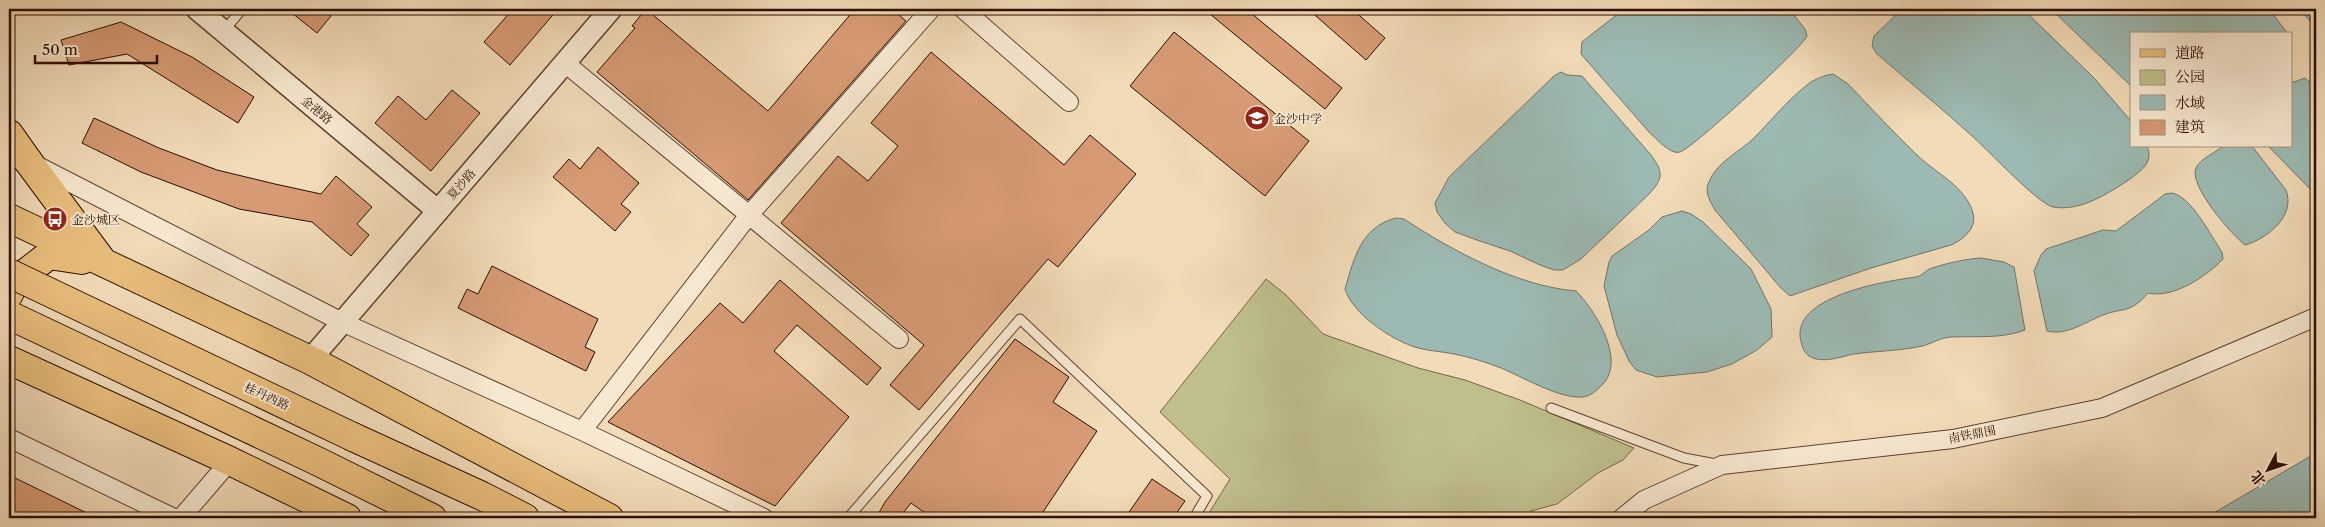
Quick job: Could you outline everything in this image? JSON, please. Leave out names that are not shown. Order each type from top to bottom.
[{"type":"main road","points":[[9,134],[105,265]]},
{"type":"main road","points":[[9,218],[105,265],[310,360],[600,514]]},
{"type":"main road","points":[[9,294],[14,282],[49,254],[105,265]]},
{"type":"main road","name":"桂丹西路","points":[[9,273],[526,518]]},
{"type":"main road","points":[[9,315],[317,461],[432,518]]},
{"type":"main road","points":[[9,344],[18,364],[230,461],[347,518]]},
{"type":"main road","points":[[482,496],[547,518]]},
{"type":"street","name":"金港路","points":[[196,9],[438,210]]},
{"type":"street","name":"夏沙路","points":[[310,360],[611,9]]},
{"type":"street","points":[[582,432],[749,215],[931,9]]},
{"type":"street","points":[[962,9],[1068,102]]},
{"type":"street","points":[[565,63],[899,339]]},
{"type":"street","points":[[28,161],[342,322],[764,518]]},
{"type":"street","name":"南铁鼎围","points":[[1622,518],[1644,500],[1722,465],[1953,438],[2102,408],[2316,317]]},
{"type":"street","points":[[9,438],[174,518]]},
{"type":"street","points":[[181,518],[230,461]]},
{"type":"street","points":[[600,514],[621,518]]},
{"type":"lane","points":[[224,31],[242,9]]},
{"type":"lane","points":[[848,518],[1020,319],[1208,496],[1194,518]]},
{"type":"lane","points":[[1551,408],[1684,458],[1722,465]]},
{"type":"green space","points":[[1266,279],[1286,295],[1323,334],[1418,368],[1465,380],[1520,400],[1634,448],[1623,460],[1598,473],[1557,504],[1531,511],[1524,518],[1206,518],[1230,479],[1160,412]]},
{"type":"water","points":[[1624,9],[1789,9],[1805,29],[1807,36],[1787,58],[1705,134],[1680,152],[1676,152],[1668,149],[1649,132],[1581,54],[1582,42]]},
{"type":"water","points":[[1902,9],[2023,9],[2094,78],[2130,120],[2130,148],[2148,148],[2148,161],[2130,179],[2094,200],[2073,207],[2053,207],[2024,186],[1978,142],[1876,53],[1872,46],[1874,36]]},
{"type":"water","points":[[2051,9],[2269,9],[2286,32],[2130,32],[2130,85]]},
{"type":"water","points":[[2299,9],[2316,9],[2316,24],[2313,24]]},
{"type":"water","points":[[1561,72],[1567,75],[1582,76],[1651,155],[1658,166],[1660,175],[1657,184],[1649,194],[1581,259],[1563,270],[1554,270],[1510,251],[1455,232],[1437,212],[1435,203],[1449,177],[1554,76]]},
{"type":"water","points":[[1833,74],[1848,84],[1918,156],[1957,188],[1969,204],[1974,218],[1971,228],[1965,236],[1951,245],[1871,268],[1790,296],[1780,287],[1715,210],[1708,196],[1707,189],[1712,175],[1717,169],[1753,139],[1795,95],[1811,82]]},
{"type":"water","points":[[2305,78],[2316,88],[2316,193],[2270,148],[2292,148],[2292,83]]},
{"type":"water","points":[[2221,148],[2254,148],[2286,190],[2287,209],[2278,225],[2262,238],[2245,245],[2222,221],[2198,186],[2195,176],[2196,168],[2208,156]]},
{"type":"water","points":[[2172,193],[2187,202],[2193,209],[2222,252],[2223,259],[2189,285],[2168,293],[2148,293],[2142,300],[2127,309],[2103,315],[2076,328],[2062,332],[2047,331],[2034,271],[2041,255],[2046,249],[2103,230],[2116,231],[2165,194]]},
{"type":"water","points":[[1682,211],[1691,214],[1703,222],[1751,269],[1771,309],[1772,337],[1757,350],[1732,364],[1707,372],[1657,377],[1636,370],[1629,361],[1617,335],[1604,286],[1612,256],[1649,230],[1662,217]]},
{"type":"water","points":[[1396,218],[1404,219],[1464,255],[1486,265],[1531,282],[1576,291],[1592,310],[1606,336],[1610,350],[1611,363],[1609,375],[1602,385],[1594,392],[1583,397],[1563,395],[1483,362],[1460,355],[1412,346],[1372,324],[1355,307],[1345,289],[1356,255],[1367,236],[1384,222]]},
{"type":"water","points":[[1981,258],[2004,262],[2014,267],[2025,330],[1998,336],[1950,337],[1913,348],[1854,354],[1825,360],[1809,356],[1804,350],[1800,336],[1803,322],[1813,310],[1828,300],[1866,287],[1918,276],[1944,264]]},
{"type":"water","points":[[2316,453],[2316,518],[2204,518],[2207,517]]},
{"type":"building","points":[[287,9],[323,9],[331,16],[317,33]]},
{"type":"building","points":[[513,9],[558,9],[510,65],[484,42]]},
{"type":"building","points":[[646,9],[768,111],[855,9],[892,9],[906,21],[748,200],[597,72],[635,28],[632,26]]},
{"type":"building","points":[[1204,9],[1246,9],[1342,88],[1325,109]]},
{"type":"building","points":[[1308,9],[1352,9],[1385,38],[1366,60]]},
{"type":"building","points":[[121,22],[192,57],[254,97],[238,123],[127,54],[69,65],[61,40]]},
{"type":"building","points":[[1174,32],[1309,141],[1265,196],[1130,86]]},
{"type":"building","points":[[931,52],[1064,165],[1090,135],[1136,174],[1058,267],[1048,259],[919,410],[890,385],[924,345],[781,223],[838,156],[868,181],[898,146],[871,123]]},
{"type":"building","points":[[452,90],[480,113],[431,171],[375,123],[398,96],[426,120]]},
{"type":"building","points":[[94,118],[159,148],[217,170],[275,184],[321,194],[336,176],[372,207],[357,224],[369,235],[351,256],[312,222],[239,209],[141,172],[82,143]]},
{"type":"building","points":[[598,147],[639,183],[621,204],[631,212],[615,231],[553,177],[569,159],[580,169]]},
{"type":"building","points":[[492,266],[598,319],[585,347],[595,352],[586,371],[458,308],[467,289],[478,294]]},
{"type":"building","points":[[780,280],[881,368],[867,385],[797,325],[774,351],[849,417],[775,506],[608,422],[720,303],[743,323]]},
{"type":"building","points":[[1015,339],[1069,377],[1053,402],[1097,431],[1039,518],[932,518],[911,503],[899,518],[876,518],[885,502]]},
{"type":"building","points":[[9,475],[97,518],[9,518]]},
{"type":"building","points":[[1152,479],[1185,501],[1173,518],[1125,518]]},
{"type":"place","name":"金沙中学","points":[[1257,118]]},
{"type":"place","name":"金沙城区","points":[[55,219]]}]
